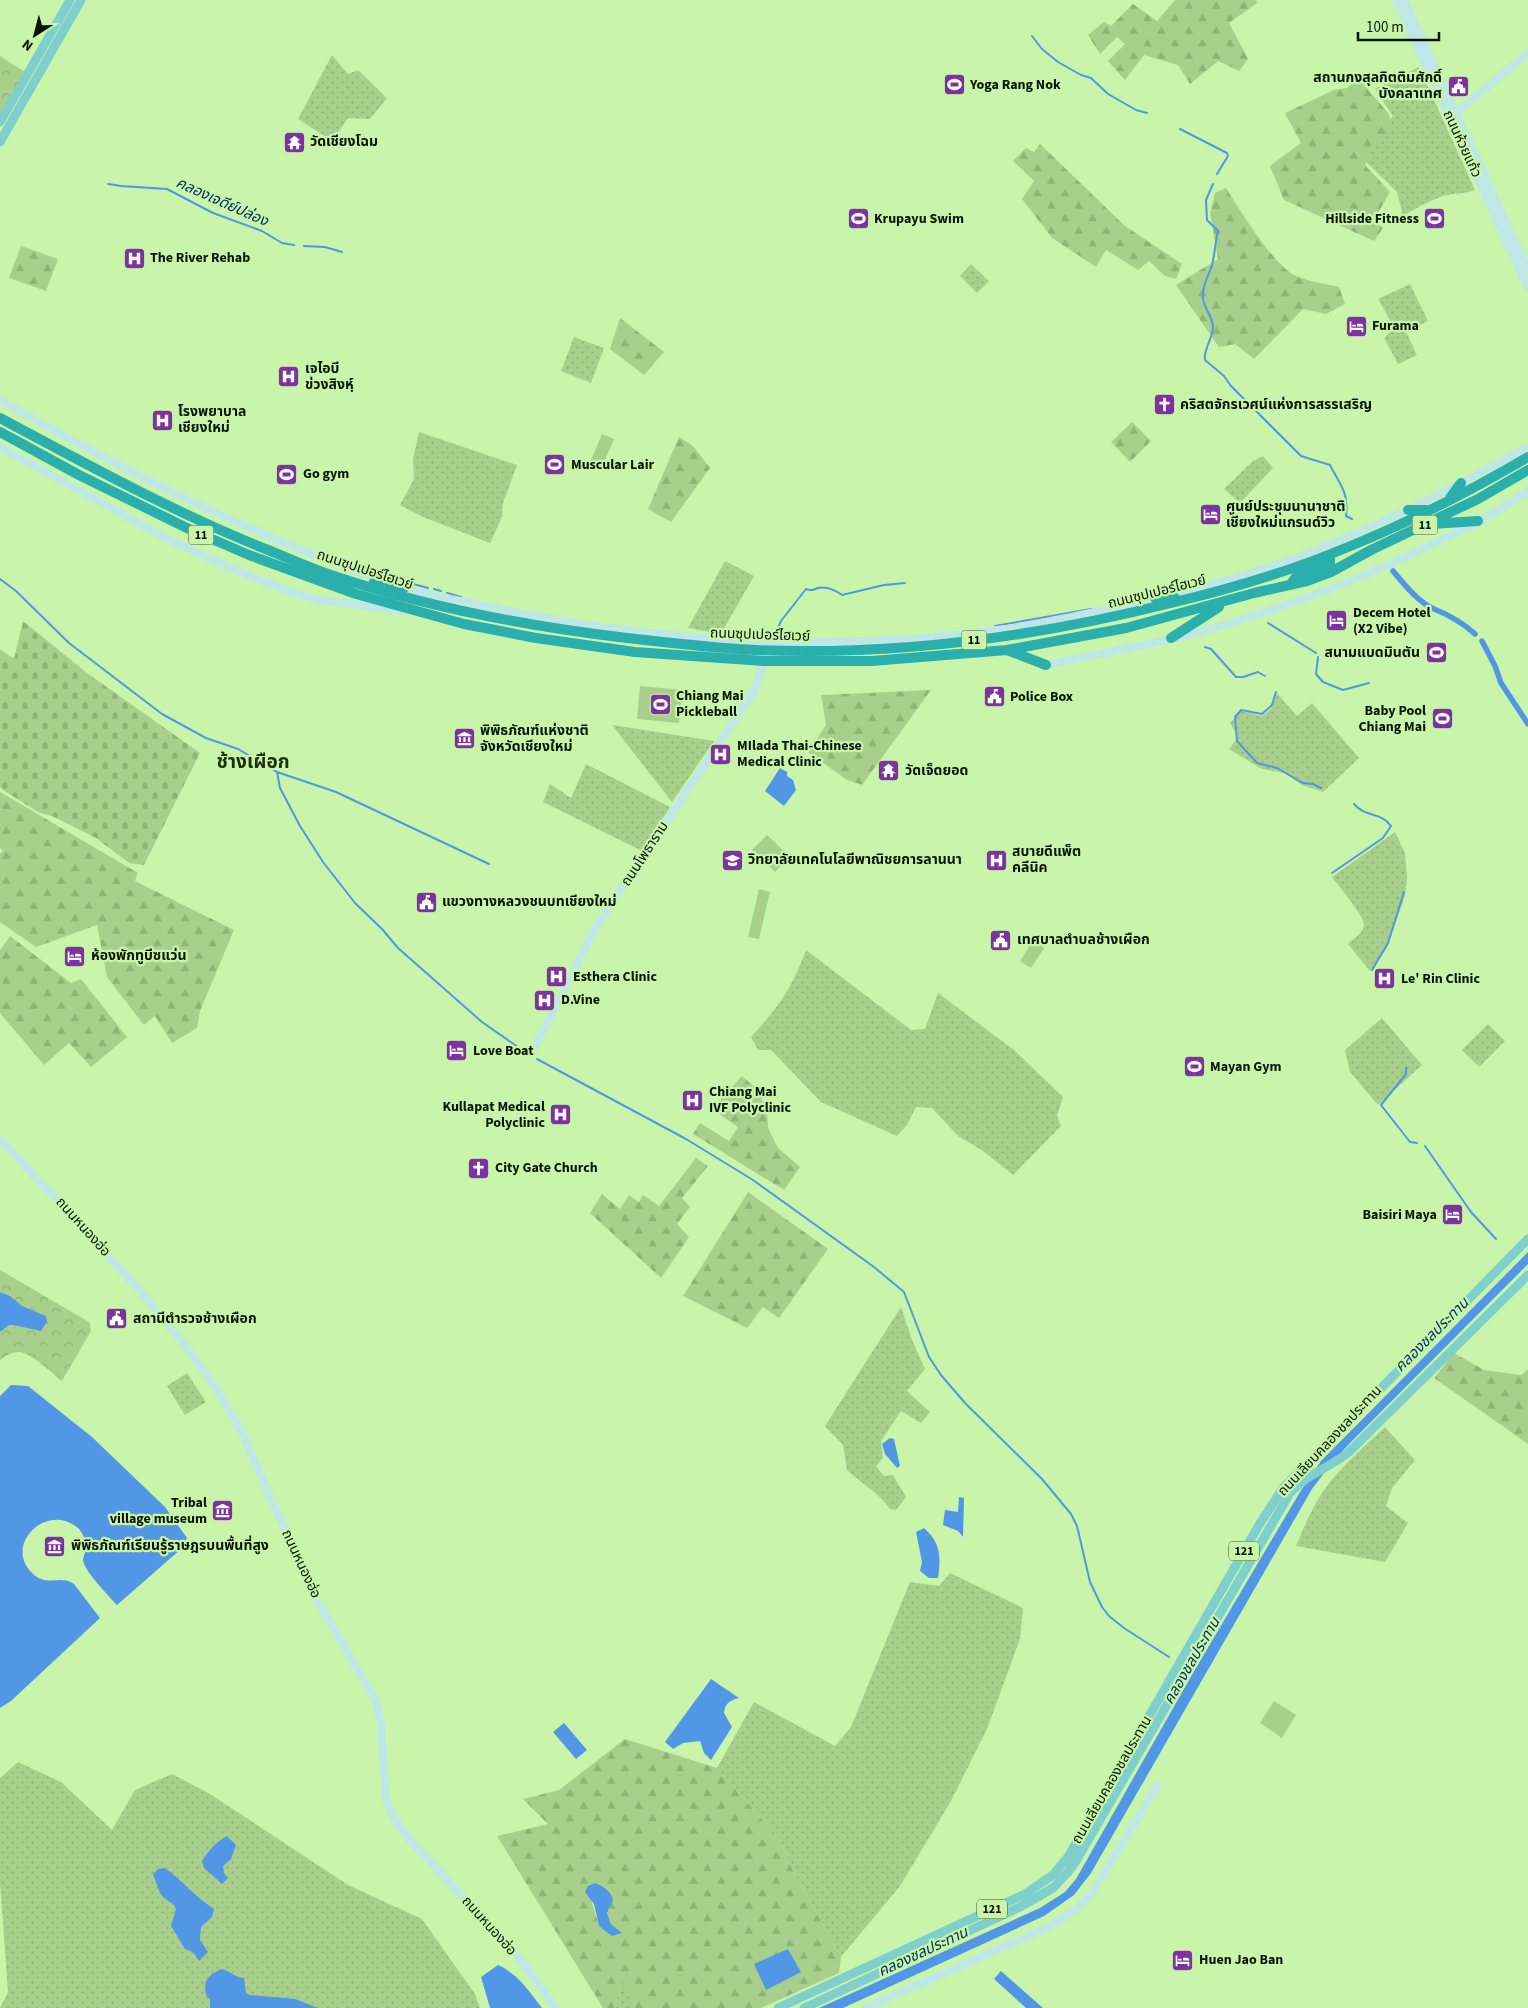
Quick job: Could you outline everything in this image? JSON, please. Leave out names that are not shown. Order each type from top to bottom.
[{"type":"highway","name":"ถนนซุปเปอร์ไฮเวย์","points":[[0,418],[165,505],[237,538],[324,573],[402,597],[482,616],[578,632],[678,644],[759,650],[880,649],[965,642],[1073,626],[1198,597],[1325,556],[1430,510],[1528,457]]},
{"type":"highway","name":"ถนนซุปเปอร์ไฮเวย์","points":[[0,432],[87,479],[191,530],[301,575],[356,594],[414,611],[503,632],[583,646],[680,656],[764,661],[872,661],[1007,650],[1126,628],[1254,593],[1289,586],[1331,572],[1370,550],[1478,499],[1528,470]]},
{"type":"highway","points":[[1448,501],[1462,483]]},
{"type":"highway","points":[[1408,510],[1430,510]]},
{"type":"highway","points":[[1426,525],[1478,521]]},
{"type":"highway","points":[[1289,586],[1296,577],[1330,565],[1330,559],[1325,556]]},
{"type":"highway","points":[[324,573],[404,588]]},
{"type":"highway","points":[[1155,598],[1198,597]]},
{"type":"highway","points":[[1171,638],[1229,601]]},
{"type":"highway","points":[[660,634],[678,644]]},
{"type":"highway","points":[[1007,650],[1046,665]]},
{"type":"main road","points":[[0,122],[70,0]]},
{"type":"main road","points":[[0,142],[81,0]]},
{"type":"main road","name":"ถนนห้วยแก้ว","points":[[1396,0],[1528,270]]},
{"type":"main road","name":"ถนนห้วยแก้ว","points":[[1404,0],[1528,288]]},
{"type":"main road","points":[[1453,115],[1528,53]]},
{"type":"main road","points":[[0,400],[101,457],[204,508],[317,557],[404,588],[562,622],[660,634],[764,641],[849,642],[987,632],[1045,623],[1155,598],[1245,575],[1275,565],[1408,510],[1528,447]]},
{"type":"main road","points":[[0,447],[164,537],[235,570],[288,591],[330,602],[414,611]]},
{"type":"main road","points":[[1046,665],[1226,624],[1337,585],[1404,558],[1478,521],[1528,490]]},
{"type":"main road","name":"ถนนโพธาราม","points":[[533,1051],[597,925],[754,691],[764,661]]},
{"type":"main road","name":"ถนนหนองฮ่อ","points":[[0,1139],[135,1285],[184,1344],[216,1388],[242,1433],[316,1599],[375,1699],[381,1722],[386,1800],[394,1819],[409,1839],[501,1937],[527,1968],[556,2008]]},
{"type":"main road","name":"ถนนเลียบคลองชลประทาน","points":[[778,2008],[1022,1895],[1042,1883],[1060,1867],[1122,1764],[1259,1525],[1283,1488],[1528,1238]]},
{"type":"main road","name":"ถนนเลียบคลองชลประทาน","points":[[804,2008],[1020,1907],[1053,1888],[1076,1861],[1282,1505],[1302,1480],[1342,1458],[1528,1275]]},
{"type":"main road","points":[[1137,1738],[1139,1742],[1149,1724],[1160,1718]]},
{"type":"main road","points":[[1122,1764],[1132,1754],[1134,1759],[1130,1770]]},
{"type":"main road","points":[[866,2008],[1051,1926],[1075,1910],[1098,1884],[1157,1786]]},
{"type":"main road","points":[[844,1977],[849,1987]]},
{"type":"green space","points":[[1175,0],[1256,0],[1257,3],[1229,23],[1248,59],[1239,71],[1218,61],[1190,84],[1178,65],[1144,55],[1125,80],[1108,61],[1125,44],[1117,37],[1100,54],[1088,35],[1104,22],[1111,26],[1133,4],[1157,21]]},
{"type":"green space","points":[[332,55],[348,74],[358,70],[387,98],[370,119],[348,118],[332,141],[298,119]]},
{"type":"green space","points":[[0,56],[25,72],[0,116]]},
{"type":"green space","points":[[1419,67],[1475,190],[1443,196],[1403,216],[1397,192],[1360,156],[1393,116],[1375,89]]},
{"type":"green space","points":[[1358,78],[1389,114],[1393,128],[1374,147],[1365,165],[1390,192],[1374,220],[1383,228],[1374,241],[1284,200],[1270,166],[1301,143],[1285,113],[1334,90],[1347,88]]},
{"type":"green space","points":[[1040,144],[1125,226],[1182,264],[1176,279],[1165,276],[1149,261],[1138,270],[1106,250],[1096,267],[1052,238],[1022,199],[1034,181],[1013,161],[1026,148],[1034,152]]},
{"type":"green space","points":[[1226,188],[1257,235],[1285,269],[1304,279],[1339,287],[1345,304],[1326,314],[1303,309],[1254,359],[1235,344],[1219,347],[1176,285],[1218,259],[1210,213],[1215,193]]},
{"type":"green space","points":[[21,246],[58,259],[46,291],[9,278]]},
{"type":"green space","points":[[971,264],[989,281],[977,293],[960,276]]},
{"type":"green space","points":[[1410,284],[1428,321],[1406,332],[1417,355],[1398,364],[1384,338],[1392,330],[1390,320],[1378,299]]},
{"type":"green space","points":[[620,318],[664,352],[644,375],[610,349]]},
{"type":"green space","points":[[574,337],[604,348],[591,383],[561,371]]},
{"type":"green space","points":[[1132,422],[1151,441],[1130,462],[1111,442]]},
{"type":"green space","points":[[419,432],[517,465],[503,503],[502,517],[490,543],[423,517],[400,505],[414,479],[413,459]]},
{"type":"green space","points":[[602,434],[614,439],[603,465],[591,460]]},
{"type":"green space","points":[[679,437],[693,446],[710,468],[671,522],[648,509]]},
{"type":"green space","points":[[1263,456],[1273,468],[1240,503],[1224,489],[1253,461]]},
{"type":"green space","points":[[725,561],[754,576],[721,634],[688,628]]},
{"type":"green space","points":[[23,621],[87,673],[200,753],[144,865],[129,863],[96,838],[52,816],[38,812],[0,787],[0,649],[14,659]]},
{"type":"green space","name":"Chiang Mai Pickleball","points":[[640,686],[683,690],[679,723],[637,719]]},
{"type":"green space","points":[[931,690],[862,785],[847,780],[808,752],[826,725],[821,695]]},
{"type":"green space","points":[[1277,693],[1297,716],[1312,703],[1359,758],[1323,792],[1302,785],[1284,773],[1262,769],[1229,749],[1238,737],[1230,723],[1241,711],[1262,716],[1271,709]]},
{"type":"green space","points":[[612,725],[714,741],[672,802]]},
{"type":"green space","points":[[586,764],[670,807],[642,851],[543,802],[550,784],[571,798]]},
{"type":"green space","points":[[0,792],[138,873],[135,881],[234,930],[200,1011],[197,1028],[172,1043],[155,1016],[144,1025],[107,977],[97,925],[36,947],[0,922],[0,854],[3,850],[0,848]]},
{"type":"green space","points":[[1395,832],[1405,853],[1407,877],[1405,896],[1387,948],[1370,971],[1348,944],[1361,931],[1364,926],[1363,921],[1332,877]]},
{"type":"green space","points":[[767,835],[790,857],[775,872],[752,850]]},
{"type":"green space","points":[[759,889],[770,892],[759,939],[748,937]]},
{"type":"green space","points":[[10,936],[71,983],[81,979],[127,1037],[91,1067],[69,1043],[44,1065],[0,1013],[0,950]]},
{"type":"green space","points":[[1033,941],[1044,948],[1031,968],[1020,961]]},
{"type":"green space","points":[[806,950],[911,1030],[925,1029],[938,993],[1014,1050],[1063,1097],[1057,1116],[1061,1126],[1013,1175],[983,1151],[958,1136],[932,1108],[916,1107],[907,1125],[897,1136],[821,1102],[771,1050],[758,1050],[751,1037],[769,1017],[790,987]]},
{"type":"green space","points":[[1382,1018],[1422,1065],[1378,1105],[1350,1072],[1345,1050]]},
{"type":"green space","points":[[1488,1024],[1505,1041],[1479,1067],[1462,1050]]},
{"type":"green space","points":[[742,1076],[757,1089],[767,1110],[768,1128],[778,1148],[800,1167],[784,1190],[693,1134],[700,1123],[729,1141],[738,1127],[712,1109]]},
{"type":"green space","points":[[696,1158],[708,1166],[682,1198],[690,1207],[677,1224],[689,1237],[661,1278],[590,1213],[602,1194],[620,1209],[629,1195],[639,1202],[643,1195],[659,1206]]},
{"type":"green space","points":[[748,1192],[828,1249],[779,1318],[763,1307],[747,1328],[683,1296]]},
{"type":"green space","points":[[0,1270],[89,1322],[91,1331],[62,1381],[24,1353],[9,1354],[0,1360]]},
{"type":"green space","points":[[901,1307],[912,1340],[925,1369],[907,1391],[930,1412],[921,1423],[901,1411],[881,1441],[883,1458],[876,1466],[884,1476],[893,1475],[906,1497],[896,1510],[890,1509],[875,1493],[847,1470],[843,1445],[825,1426]]},
{"type":"green space","points":[[1454,1353],[1484,1370],[1521,1375],[1528,1369],[1528,1444],[1434,1378]]},
{"type":"green space","points":[[187,1373],[206,1402],[185,1415],[167,1386]]},
{"type":"green space","points":[[1385,1427],[1415,1460],[1392,1488],[1386,1506],[1408,1523],[1385,1562],[1296,1546],[1315,1505],[1330,1482]]},
{"type":"green space","points":[[950,1573],[1023,1608],[1020,1639],[987,1729],[951,1801],[900,1886],[841,1957],[794,1873],[779,1839],[717,1768],[754,1702],[835,1746],[851,1727],[910,1582],[939,1586]]},
{"type":"green space","points":[[1274,1701],[1296,1715],[1282,1738],[1260,1723]]},
{"type":"green space","points":[[625,1739],[717,1768],[779,1839],[794,1873],[841,1957],[839,1973],[761,2008],[635,2008],[622,1981],[614,2008],[603,2008],[497,1836],[548,1824],[523,1799],[559,1790]],"holes":[[[591,1899],[610,1907],[607,1913],[611,1924],[621,1933],[599,1926]]]},
{"type":"green space","points":[[18,1762],[61,1782],[112,1830],[135,1790],[172,1774],[210,1794],[348,1885],[422,1919],[475,1994],[480,2008],[0,2008],[8,1992],[0,1883],[0,1778]]},
{"type":"green space","points":[[622,1980],[635,2008],[614,2008]]},
{"type":"water","points":[[780,768],[787,772],[787,776],[793,780],[796,790],[784,806],[765,791]]},
{"type":"water","points":[[1528,1252],[1528,1264],[1352,1441],[1335,1459],[1312,1489],[1091,1873],[1074,1895],[1044,1916],[843,2008],[819,2008],[1040,1908],[1065,1892],[1076,1879],[1193,1673],[1300,1492],[1321,1461]]},
{"type":"water","points":[[0,1292],[10,1296],[22,1306],[46,1316],[47,1322],[41,1331],[9,1325],[0,1332]]},
{"type":"water","points":[[11,1385],[28,1386],[92,1437],[165,1507],[187,1538],[181,1549],[117,1605],[84,1565],[85,1543],[83,1535],[78,1528],[66,1521],[54,1520],[42,1523],[32,1530],[26,1539],[23,1550],[24,1562],[32,1573],[43,1580],[64,1580],[74,1584],[100,1618],[11,1701],[0,1708],[0,1396]]},
{"type":"water","points":[[890,1438],[894,1439],[900,1466],[897,1468],[885,1454],[882,1444]]},
{"type":"water","points":[[959,1497],[964,1498],[963,1537],[958,1531],[943,1525],[945,1510],[958,1512]]},
{"type":"water","points":[[924,1528],[937,1545],[939,1557],[938,1578],[929,1578],[920,1571],[922,1562],[916,1532]]},
{"type":"water","points":[[711,1679],[739,1698],[730,1701],[725,1707],[724,1713],[732,1727],[711,1760],[704,1753],[700,1741],[683,1743],[673,1749],[665,1742]]},
{"type":"water","points":[[564,1723],[587,1750],[576,1759],[553,1732]]},
{"type":"water","points":[[227,1836],[236,1845],[231,1859],[223,1866],[224,1873],[228,1878],[222,1884],[204,1868],[202,1861],[219,1841]]},
{"type":"water","points":[[165,1868],[214,1909],[212,1917],[201,1927],[200,1940],[208,1952],[199,1961],[193,1952],[185,1949],[171,1926],[176,1909],[160,1893],[153,1874],[158,1869]]},
{"type":"water","points":[[595,1883],[611,1894],[613,1900],[607,1913],[611,1924],[622,1933],[612,1936],[599,1926],[594,1904],[585,1892],[588,1886]]},
{"type":"water","points":[[788,1949],[801,1972],[766,1990],[754,1964]]},
{"type":"water","points":[[498,1965],[517,1978],[542,2008],[490,2008],[481,1977]]},
{"type":"water","points":[[221,1969],[244,1978],[246,1993],[250,1995],[295,1999],[318,2008],[210,2008],[210,1999],[207,1997],[205,1987],[206,1983],[212,1974]]},
{"type":"water","points":[[1001,1971],[1043,2008],[1026,2008],[994,1979]]},
{"type":"waterway","points":[[1032,36],[1042,49],[1058,62],[1081,75],[1091,78],[1108,94],[1136,110],[1147,113]]},
{"type":"waterway","points":[[1180,129],[1227,153],[1228,156],[1217,174]]},
{"type":"waterway","name":"คลองเจดีย์ปล่อง","points":[[108,184],[167,189],[213,213],[262,231],[282,243],[294,245]]},
{"type":"waterway","points":[[1213,184],[1206,200],[1207,220],[1218,231],[1212,265],[1204,286],[1203,295],[1213,327],[1205,352],[1205,360],[1224,376],[1231,386],[1301,456],[1330,465],[1345,495],[1346,516],[1352,519]]},
{"type":"waterway","points":[[304,246],[325,247],[342,252]]},
{"type":"waterway","points":[[1393,571],[1428,606],[1455,619],[1475,634]]},
{"type":"waterway","points":[[0,579],[16,591],[69,643],[162,714],[206,738],[238,749],[277,772],[336,792],[489,864]]},
{"type":"waterway","points":[[399,580],[428,588]]},
{"type":"waterway","points":[[773,640],[781,621],[806,589],[828,588],[842,595],[884,585],[905,583]]},
{"type":"waterway","points":[[434,589],[441,591]]},
{"type":"waterway","points":[[447,593],[461,597]]},
{"type":"waterway","points":[[995,626],[1091,609]]},
{"type":"waterway","points":[[1268,623],[1316,653]]},
{"type":"waterway","points":[[1482,641],[1495,666],[1501,683],[1528,724]]},
{"type":"waterway","points":[[1205,647],[1211,649],[1236,677],[1243,677],[1258,672],[1265,676]]},
{"type":"waterway","points":[[1318,657],[1316,674],[1323,682],[1343,690],[1369,683]]},
{"type":"waterway","points":[[1276,692],[1272,705],[1262,714],[1241,710],[1235,717],[1237,741],[1257,763],[1277,768],[1303,783],[1313,784],[1321,788]]},
{"type":"waterway","points":[[277,772],[280,788],[300,826],[323,862],[355,903],[382,929],[398,948],[482,1022],[525,1052]]},
{"type":"waterway","points":[[1332,873],[1383,838],[1391,826],[1382,818],[1363,811],[1354,804]]},
{"type":"waterway","points":[[1372,970],[1388,943],[1404,892]]},
{"type":"waterway","points":[[537,1059],[686,1139],[753,1180],[874,1267],[904,1292],[929,1357],[941,1375],[965,1403],[1042,1479],[1071,1514],[1077,1526],[1090,1582],[1102,1607],[1109,1616],[1124,1628],[1169,1657]]},
{"type":"waterway","points":[[1406,1068],[1406,1074],[1381,1105],[1410,1142],[1417,1143]]},
{"type":"waterway","points":[[1425,1146],[1471,1212],[1496,1239]]},
{"type":"place","name":"Yoga Rang Nok","points":[[954,85]]},
{"type":"place","name":"สถานกงสุลกิตติมศักดิ์ บังคลาเทศ","points":[[1458,86]]},
{"type":"place","name":"วัดเชียงโฉม","points":[[294,142]]},
{"type":"place","name":"Krupayu Swim","points":[[858,219]]},
{"type":"place","name":"Hillside Fitness","points":[[1435,219]]},
{"type":"place","name":"The River Rehab","points":[[134,258]]},
{"type":"place","name":"Furama","points":[[1356,326]]},
{"type":"place","name":"เจไอบี ข่วงสิงหฺ์","points":[[289,377]]},
{"type":"place","name":"คริสตจักรเวศน์แห่งการสรรเสริญ","points":[[1164,405]]},
{"type":"place","name":"โรงพยาบาล เชียงใหม่","points":[[162,420]]},
{"type":"place","name":"Muscular Lair","points":[[555,465]]},
{"type":"place","name":"Go gym","points":[[287,474]]},
{"type":"place","name":"ศูนย์ประชุมนานาชาติ เชียงใหม่แกรนด์วิว","points":[[1210,515]]},
{"type":"place","name":"Decem Hotel (X2 Vibe)","points":[[1337,621]]},
{"type":"place","name":"สนามแบดมินตัน","points":[[1436,653]]},
{"type":"place","name":"Police Box","points":[[994,697]]},
{"type":"place","name":"Chiang Mai Pickleball","points":[[660,704]]},
{"type":"place","name":"Baby Pool Chiang Mai","points":[[1442,719]]},
{"type":"place","name":"พิพิธภัณฑ์แห่งชาติ จังหวัดเชียงใหม่","points":[[464,739]]},
{"type":"place","name":"MIlada Thai-Chinese Medical Clinic","points":[[721,754]]},
{"type":"place","name":"วัดเจ็ดยอด","points":[[889,771]]},
{"type":"place","name":"วิทยาลัยเทคโนโลยีพาณิชยการลานนา","points":[[732,860]]},
{"type":"place","name":"สบายดีแพ็ต คลีนิค","points":[[996,860]]},
{"type":"place","name":"แขวงทางหลวงชนบทเชียงใหม่","points":[[426,902]]},
{"type":"place","name":"เทศบาลตำบลช้างเผือก","points":[[1001,940]]},
{"type":"place","name":"ห้องพักทูบีซแว่น","points":[[75,956]]},
{"type":"place","name":"Esthera Clinic","points":[[557,977]]},
{"type":"place","name":"Le' Rin Clinic","points":[[1385,979]]},
{"type":"place","name":"D.Vine","points":[[545,1000]]},
{"type":"place","name":"Love Boat","points":[[457,1051]]},
{"type":"place","name":"Mayan Gym","points":[[1194,1067]]},
{"type":"place","name":"Chiang Mai IVF Polyclinic","points":[[693,1100]]},
{"type":"place","name":"Kullapat Medical Polyclinic","points":[[561,1115]]},
{"type":"place","name":"City Gate Church","points":[[479,1168]]},
{"type":"place","name":"Baisiri Maya","points":[[1453,1215]]},
{"type":"place","name":"สถานีตำรวจช้างเผือก","points":[[117,1319]]},
{"type":"place","name":"Tribal village museum","points":[[223,1511]]},
{"type":"place","name":"พิพิธภัณฑ์เรียนรู้ราษฎรบนพื้นที่สูง","points":[[55,1546]]},
{"type":"place","name":"Huen Jao Ban","points":[[1183,1960]]},
{"type":"district","name":"ช้างเผือก","points":[[253,762]]},
{"type":"water label","name":"คลองชลประทาน","points":[[1432,1335]]},
{"type":"water label","name":"คลองชลประทาน","points":[[1192,1661]]},
{"type":"water label","name":"คลองชลประทาน","points":[[923,1952]]}]
